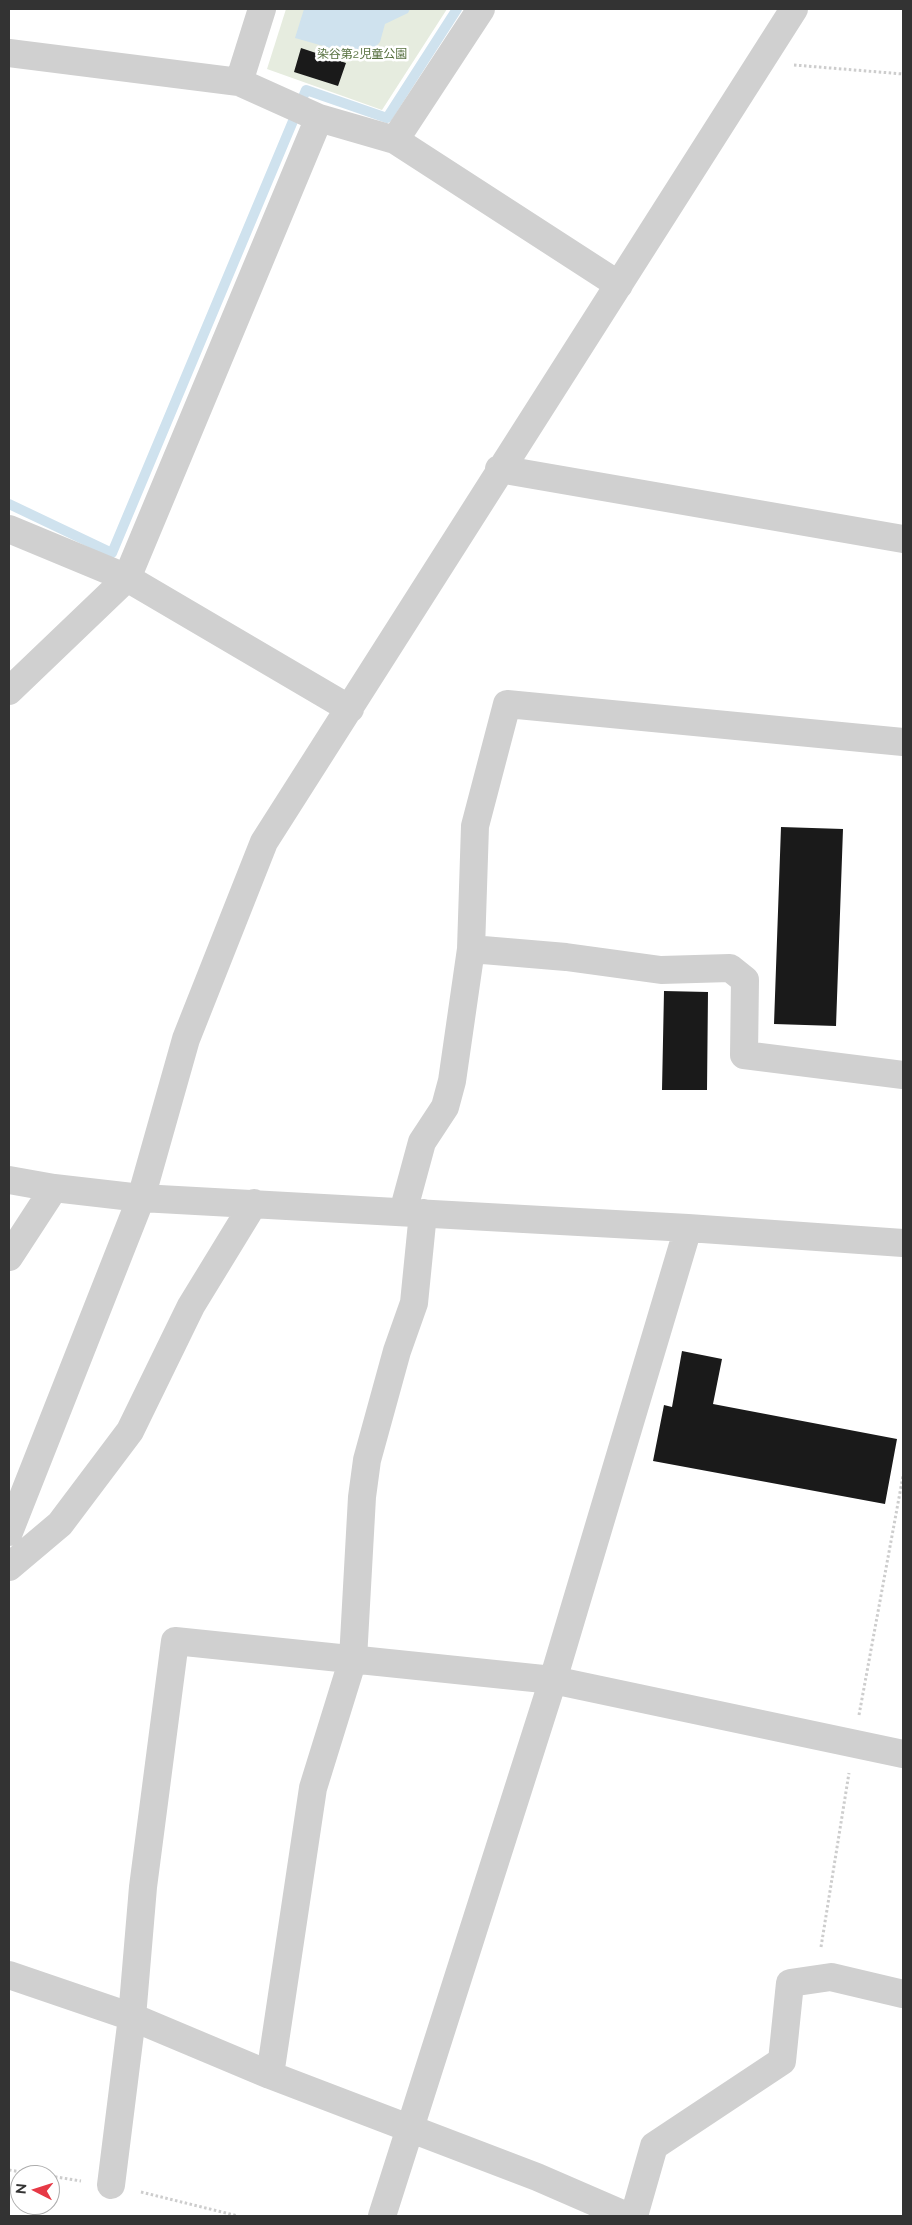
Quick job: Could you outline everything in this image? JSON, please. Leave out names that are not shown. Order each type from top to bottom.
[{"type":"street","points":[[239,82],[262,9]]},
{"type":"street","points":[[395,140],[481,9]]},
{"type":"street","points":[[9,1532],[141,1198],[186,1039],[264,842],[350,709],[499,469],[619,285],[794,9]]},
{"type":"street","points":[[9,53],[239,82],[320,118],[395,140],[619,285]]},
{"type":"street","points":[[9,691],[127,578],[320,118]]},
{"type":"street","points":[[499,469],[903,540]]},
{"type":"street","points":[[9,528],[127,578],[350,709]]},
{"type":"street","points":[[270,2075],[313,1788],[353,1659],[362,1497],[367,1460],[397,1351],[414,1303],[413,1212],[422,1142],[445,1108],[452,1081],[471,949],[475,826],[507,704],[903,742]]},
{"type":"street","points":[[471,949],[566,957],[661,970],[730,968],[745,980],[744,1055],[903,1075]]},
{"type":"street","points":[[9,1180],[54,1188],[141,1198],[688,1228],[903,1243]]},
{"type":"street","points":[[9,1257],[54,1188]]},
{"type":"street","points":[[9,1567],[60,1524],[130,1431],[191,1306],[254,1203]]},
{"type":"street","points":[[382,2216],[553,1680],[688,1228]]},
{"type":"street","points":[[111,2185],[132,2017],[143,1887],[175,1641],[553,1680],[903,1754]]},
{"type":"street","points":[[9,1975],[132,2017],[270,2075],[537,2177],[627,2216]]},
{"type":"street","points":[[634,2216],[654,2146],[782,2061],[790,1983],[831,1977],[903,1994]]},
{"type":"path","points":[[770,47],[795,66],[903,74]]},
{"type":"path","points":[[60,2177],[111,2185],[238,2216]]},
{"type":"green space","name":"染谷第2児童公園","points":[[286,9],[447,9],[382,110],[267,69]]},
{"type":"water","points":[[304,9],[410,9],[408,13],[385,24],[380,42],[367,56],[348,53],[295,38]]},
{"type":"building","points":[[301,48],[346,63],[338,86],[294,72]]},
{"type":"building","points":[[781,827],[843,829],[836,1026],[774,1024]]},
{"type":"building","points":[[664,991],[708,992],[707,1090],[662,1090]]},
{"type":"building","points":[[682,1351],[722,1359],[713,1404],[897,1439],[885,1504],[653,1461],[664,1405],[672,1407]]},
{"type":"waterway","points":[[9,504],[112,553],[306,90],[387,118],[457,9]]}]
